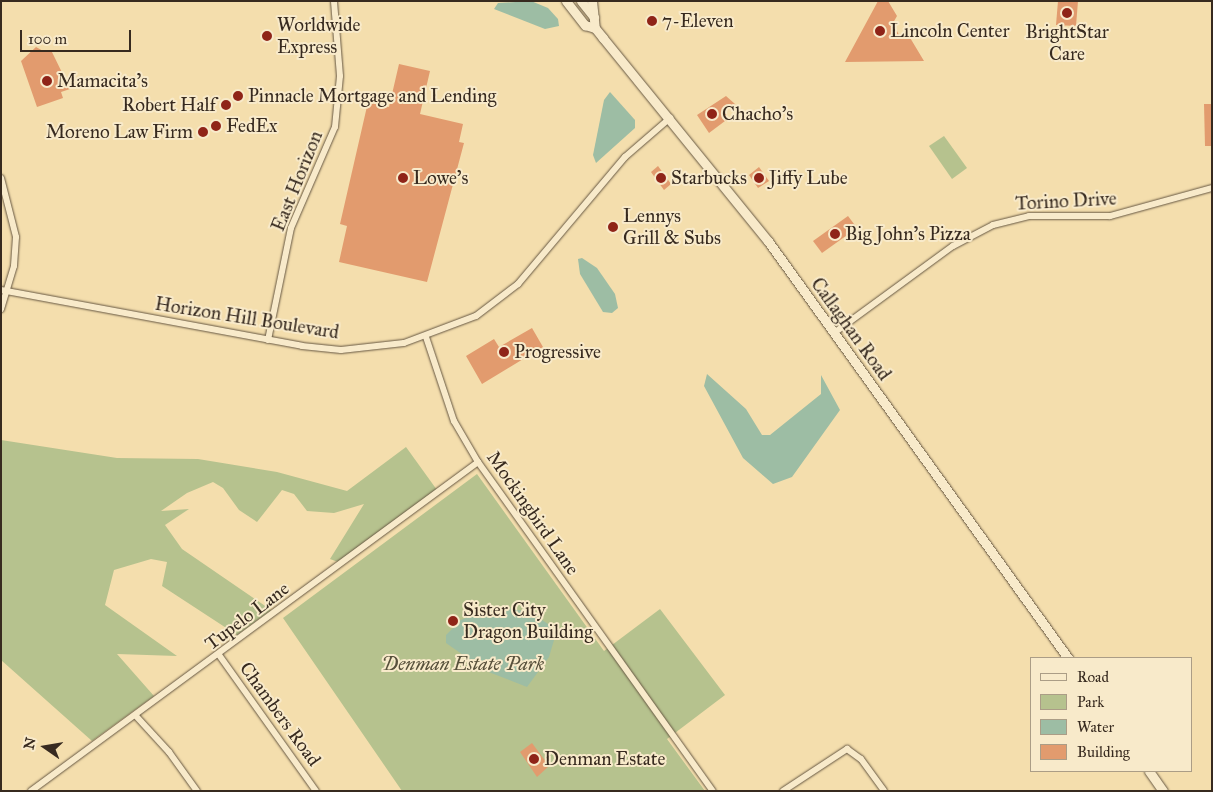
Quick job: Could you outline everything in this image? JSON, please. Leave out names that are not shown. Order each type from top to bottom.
[{"type":"main road","name":"Callaghan Road","points":[[566,1],[585,25],[595,28],[768,241],[1067,657]]},
{"type":"main road","points":[[581,1],[594,18]]},
{"type":"main road","points":[[592,1],[595,28]]},
{"type":"main road","points":[[1150,772],[1163,791]]},
{"type":"street","name":"East Horizon","points":[[268,340],[291,228],[335,127],[340,76],[334,1]]},
{"type":"street","name":"Horizon Hill Boulevard","points":[[5,291],[268,340],[341,350],[390,346],[426,337],[476,316],[518,284],[625,157],[670,118]]},
{"type":"street","points":[[1,178],[16,236],[1,309]]},
{"type":"street","name":"Torino Drive","points":[[834,333],[953,246],[993,224],[1030,216],[1110,216],[1212,188]]},
{"type":"street","name":"Mockingbird Lane","points":[[426,337],[454,421],[478,462],[713,791]]},
{"type":"street","name":"Tupelo Lane","points":[[31,791],[219,655],[478,462]]},
{"type":"street","name":"Chambers Road","points":[[219,655],[316,791]]},
{"type":"street","points":[[136,716],[169,752],[197,791]]},
{"type":"street","points":[[783,791],[834,754],[847,749],[854,752],[883,790]]},
{"type":"green space","points":[[944,136],[967,168],[952,179],[929,146]]},
{"type":"green space","points":[[1,440],[117,458],[198,459],[277,472],[347,491],[406,447],[437,490],[338,562],[330,559],[364,504],[334,513],[307,511],[294,494],[282,490],[257,522],[239,510],[223,488],[213,482],[187,493],[161,511],[189,509],[165,525],[182,549],[271,610],[237,635],[162,586],[167,562],[151,559],[114,570],[105,605],[177,656],[117,654],[154,696],[92,741],[1,660]]},
{"type":"green space","name":"Denman Estate Park","points":[[477,474],[604,651],[660,609],[725,695],[667,739],[705,791],[402,791],[283,618]]},
{"type":"water","points":[[531,1],[548,8],[558,19],[559,26],[545,29],[494,9],[498,3]]},
{"type":"water","points":[[610,92],[635,120],[635,128],[596,163],[593,155],[604,100]]},
{"type":"water","points":[[582,258],[597,268],[615,294],[618,308],[612,313],[603,312],[580,274],[578,259]]},
{"type":"water","points":[[707,374],[746,409],[762,435],[770,435],[821,394],[821,375],[840,410],[792,477],[773,484],[743,458],[704,386]]},
{"type":"water","points":[[494,606],[530,612],[557,630],[549,657],[527,687],[486,671],[446,643],[446,635],[461,620]]},
{"type":"building","name":"Lincoln Center","points":[[878,1],[888,1],[897,16],[893,23],[900,37],[909,36],[924,61],[845,62]]},
{"type":"building","name":"BrightStar Care","points":[[1058,1],[1078,1],[1076,26],[1056,25]]},
{"type":"building","name":"Mamacita's","points":[[36,47],[45,52],[51,50],[70,89],[61,92],[63,98],[37,107],[21,61]]},
{"type":"building","name":"Lowe's","points":[[399,64],[430,71],[420,114],[463,124],[459,142],[464,143],[427,282],[339,262],[347,226],[340,224],[368,102],[389,107]]},
{"type":"building","name":"Chacho's","points":[[726,96],[735,104],[724,112],[729,118],[709,133],[697,115]]},
{"type":"building","points":[[1204,104],[1212,104],[1212,146],[1205,146]]},
{"type":"building","name":"Starbucks","points":[[658,166],[671,184],[664,190],[651,172]]},
{"type":"building","name":"Jiffy Lube","points":[[759,167],[769,181],[758,188],[749,175]]},
{"type":"building","name":"Big John's Pizza","points":[[848,216],[857,228],[822,253],[813,241]]},
{"type":"building","name":"Progressive","points":[[532,328],[543,347],[482,384],[466,356],[494,339],[499,347]]},
{"type":"building","name":"Denman Estate","points":[[532,743],[549,766],[537,777],[520,752]]},
{"type":"place","name":"BrightStar Care","points":[[1067,13]]},
{"type":"place","name":"7-Eleven","points":[[652,21]]},
{"type":"place","name":"Lincoln Center","points":[[880,31]]},
{"type":"place","name":"Worldwide Express","points":[[267,36]]},
{"type":"place","name":"Mamacita's","points":[[47,81]]},
{"type":"place","name":"Pinnacle Mortgage and Lending","points":[[238,96]]},
{"type":"place","name":"Robert Half","points":[[226,105]]},
{"type":"place","name":"Chacho's","points":[[712,114]]},
{"type":"place","name":"FedEx","points":[[216,126]]},
{"type":"place","name":"Moreno Law Firm","points":[[203,132]]},
{"type":"place","name":"Lowe's","points":[[403,178]]},
{"type":"place","name":"Starbucks","points":[[661,178]]},
{"type":"place","name":"Jiffy Lube","points":[[759,178]]},
{"type":"place","name":"Lennys Grill & Subs","points":[[613,227]]},
{"type":"place","name":"Big John's Pizza","points":[[835,234]]},
{"type":"place","name":"Progressive","points":[[504,352]]},
{"type":"place","name":"Sister City Dragon Building","points":[[453,621]]},
{"type":"place","name":"Denman Estate","points":[[534,759]]}]
